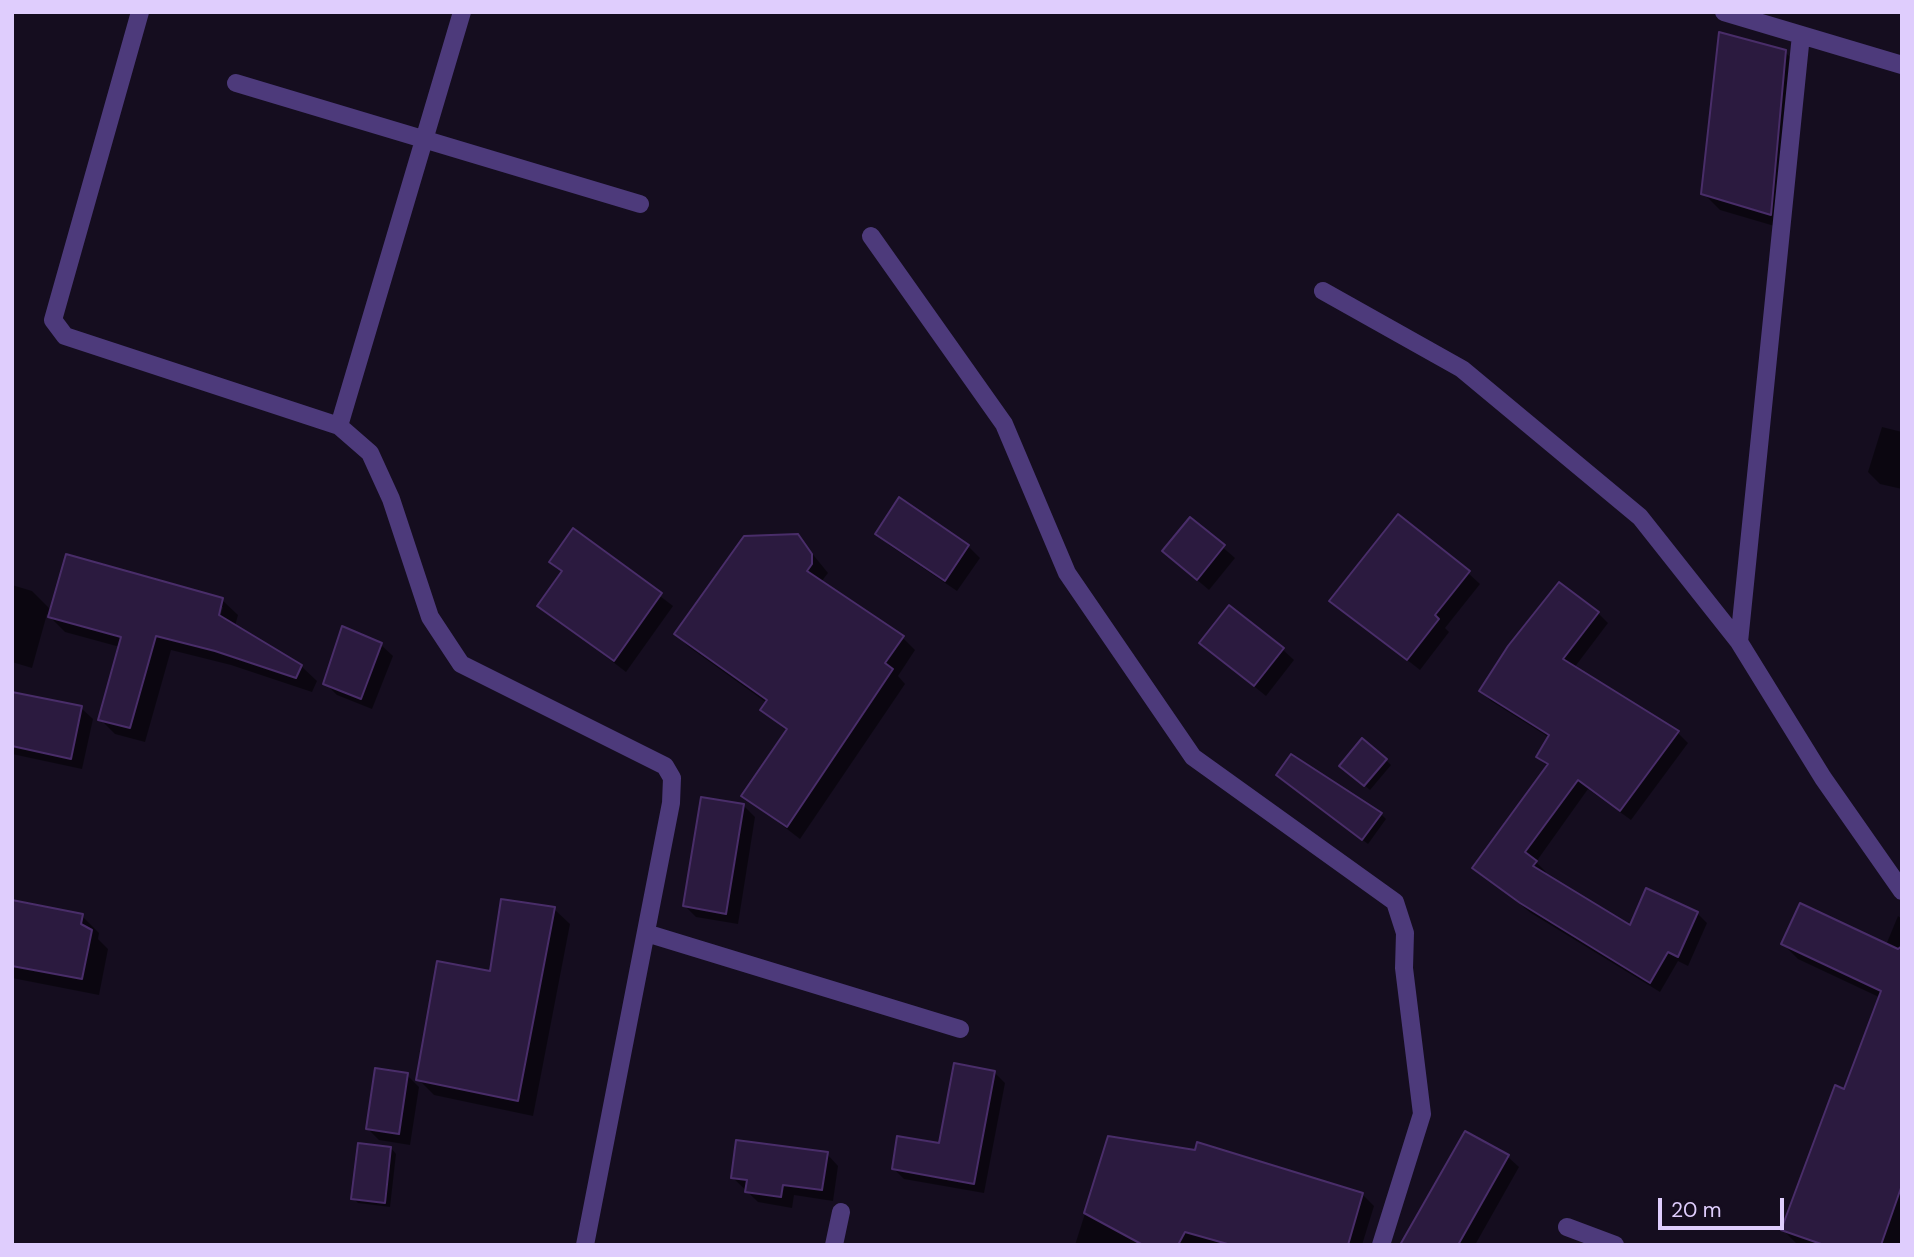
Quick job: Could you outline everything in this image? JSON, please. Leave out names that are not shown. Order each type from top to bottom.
[{"type":"street","points":[[140,12],[53,320],[65,336],[339,426],[370,453],[391,499],[430,617],[461,664],[665,766],[672,778],[671,803],[585,1245]]},
{"type":"street","points":[[339,426],[462,12]]},
{"type":"street","points":[[1724,12],[1902,65]]},
{"type":"street","points":[[1740,642],[1801,35]]},
{"type":"street","points":[[236,83],[640,204]]},
{"type":"street","points":[[871,236],[1004,424],[1068,573],[1193,757],[1395,902],[1405,933],[1404,968],[1422,1114],[1381,1245]]},
{"type":"street","points":[[1323,291],[1462,369],[1640,517],[1740,642],[1823,778],[1902,891]]},
{"type":"street","points":[[646,933],[960,1029]]},
{"type":"street","points":[[834,1245],[841,1212]]},
{"type":"street","points":[[1567,1227],[1615,1245]]},
{"type":"building","points":[[1719,32],[1786,50],[1771,215],[1701,194]]},
{"type":"building","points":[[899,497],[969,545],[945,581],[875,534]]},
{"type":"building","points":[[1398,514],[1470,571],[1435,615],[1439,619],[1407,660],[1329,601]]},
{"type":"building","points":[[1190,517],[1225,545],[1197,580],[1162,551]]},
{"type":"building","points":[[573,528],[662,593],[614,661],[537,606],[562,571],[549,562]]},
{"type":"building","points":[[798,534],[812,554],[812,564],[807,571],[904,636],[885,663],[893,669],[787,827],[741,796],[787,729],[760,710],[767,700],[674,634],[744,536]]},
{"type":"building","points":[[66,554],[223,598],[219,615],[302,665],[296,678],[215,651],[156,636],[130,728],[98,720],[121,637],[48,617]]},
{"type":"building","points":[[1559,582],[1599,612],[1563,659],[1679,731],[1620,811],[1578,780],[1525,852],[1537,861],[1533,866],[1630,925],[1646,888],[1698,912],[1678,957],[1668,952],[1650,983],[1520,903],[1472,868],[1548,764],[1536,757],[1549,735],[1479,691],[1508,646]]},
{"type":"building","points":[[1229,605],[1284,648],[1254,686],[1199,643]]},
{"type":"building","points":[[342,626],[382,643],[361,699],[323,684]]},
{"type":"building","points":[[12,692],[82,706],[71,759],[12,746]]},
{"type":"building","points":[[1362,738],[1387,759],[1364,786],[1339,766]]},
{"type":"building","points":[[1291,754],[1382,813],[1362,840],[1276,775]]},
{"type":"building","points":[[701,797],[744,804],[726,914],[683,906]]},
{"type":"building","points":[[501,899],[555,907],[518,1101],[416,1080],[437,961],[490,971]]},
{"type":"building","points":[[12,900],[83,914],[81,924],[92,930],[82,979],[12,966]]},
{"type":"building","points":[[1800,903],[1898,949],[1902,946],[1902,1185],[1881,1245],[1824,1245],[1781,1230],[1835,1085],[1844,1089],[1881,991],[1781,944]]},
{"type":"building","points":[[954,1063],[995,1071],[974,1184],[892,1169],[897,1136],[939,1143]]},
{"type":"building","points":[[375,1068],[408,1073],[399,1134],[366,1129]]},
{"type":"building","points":[[1465,1131],[1509,1155],[1458,1245],[1400,1245]]},
{"type":"building","points":[[1108,1136],[1195,1150],[1197,1142],[1363,1193],[1348,1245],[1231,1245],[1185,1232],[1178,1245],[1143,1245],[1084,1213]]},
{"type":"building","points":[[736,1140],[828,1152],[822,1190],[783,1185],[781,1197],[745,1192],[747,1180],[731,1178]]},
{"type":"building","points":[[358,1143],[391,1147],[385,1203],[351,1199]]}]
